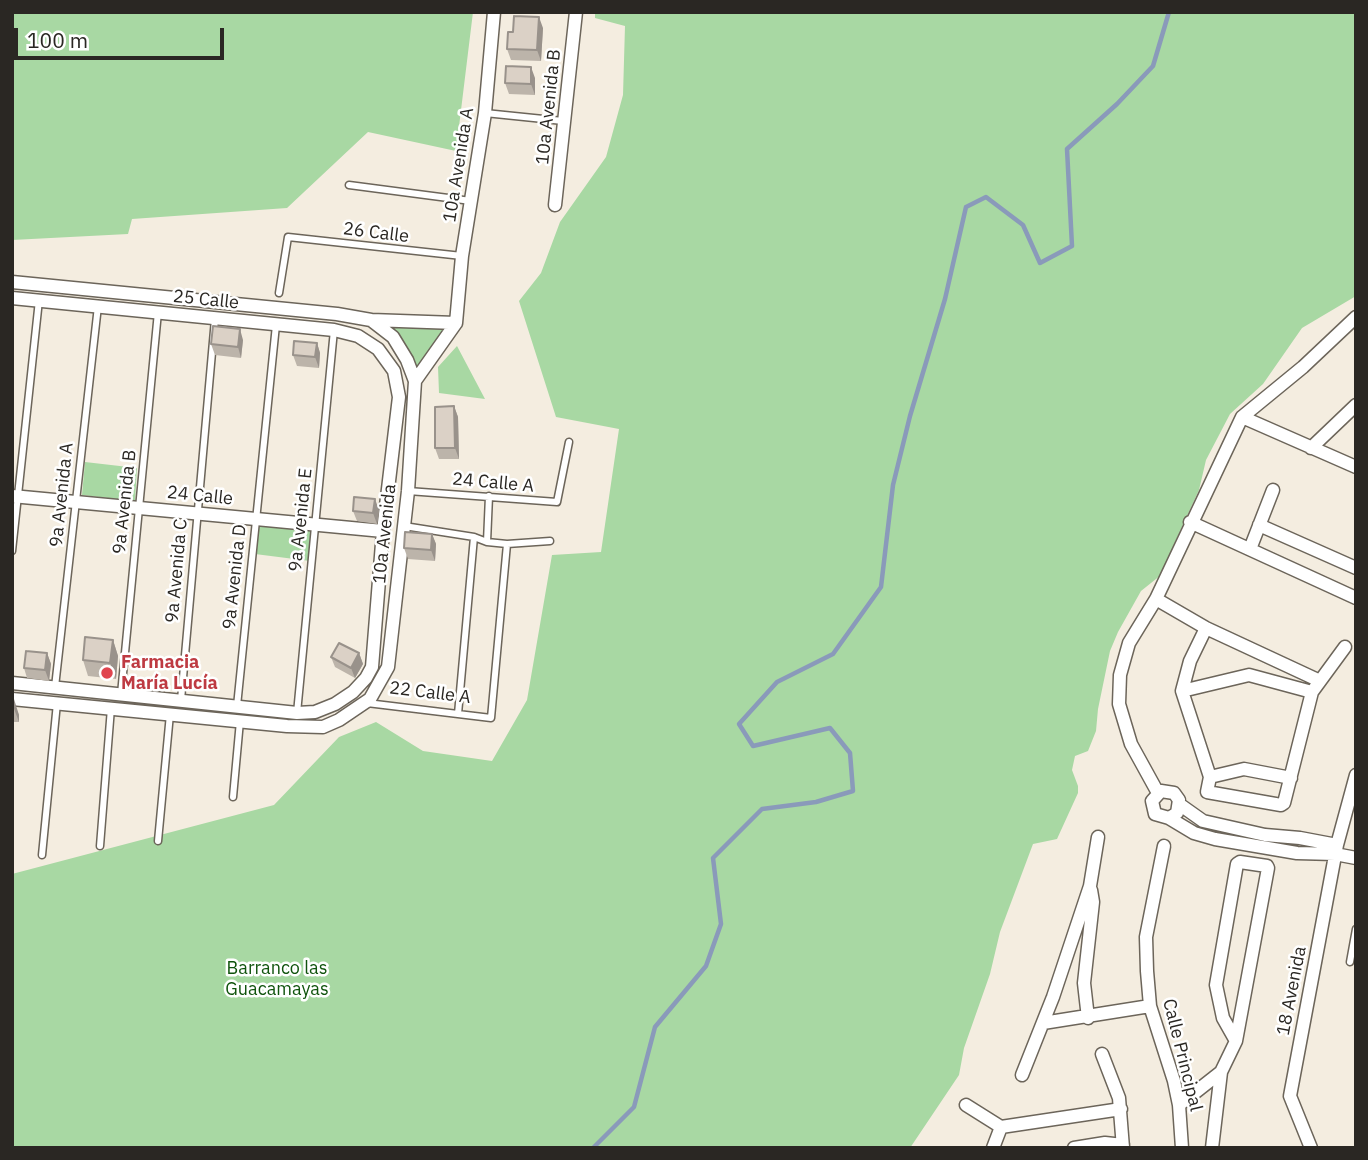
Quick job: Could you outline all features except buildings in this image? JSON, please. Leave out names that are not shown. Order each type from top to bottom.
[{"type":"street","name":"10a Avenida A","points":[[456,323],[462,256],[485,113],[494,12]]},
{"type":"street","name":"10a Avenida B","points":[[555,205],[576,12]]},
{"type":"street","name":"25 Calle","points":[[12,282],[337,314],[371,320],[456,323]]},
{"type":"street","name":"25 Calle","points":[[12,298],[334,330],[358,336],[378,349],[387,359]]},
{"type":"street","points":[[255,323],[256,306]]},
{"type":"street","points":[[1157,793],[1131,744],[1119,704],[1123,658],[1129,643],[1156,599],[1190,522],[1242,417],[1303,367],[1356,317]]},
{"type":"street","name":"10a Avenida","points":[[359,706],[370,699],[388,667],[408,491],[415,381],[393,337],[371,320]]},
{"type":"street","points":[[415,381],[456,323]]},
{"type":"street","name":"10a Avenida","points":[[315,712],[354,692],[372,667],[383,531],[399,397],[394,371],[387,359]]},
{"type":"street","points":[[1311,448],[1355,407]]},
{"type":"street","points":[[1242,417],[1356,467]]},
{"type":"street","points":[[1250,549],[1273,489]]},
{"type":"street","name":"24 Calle","points":[[15,496],[383,531]]},
{"type":"street","points":[[1190,522],[1356,598]]},
{"type":"street","points":[[1259,525],[1356,568]]},
{"type":"street","points":[[1156,599],[1316,686]]},
{"type":"street","points":[[1206,628],[1190,661],[1182,691],[1210,777],[1207,792],[1281,805],[1284,804],[1316,686],[1345,647]]},
{"type":"street","points":[[1182,691],[1250,675],[1316,686]]},
{"type":"street","points":[[12,682],[297,713],[315,712],[323,727]]},
{"type":"street","points":[[12,699],[240,722],[323,727],[359,706]]},
{"type":"street","points":[[1210,777],[1244,769],[1291,778]]},
{"type":"street","name":"18 Avenida","points":[[1311,1148],[1290,1096],[1337,845],[1356,775]]},
{"type":"street","points":[[1337,845],[1297,853],[1215,839],[1194,833],[1169,818],[1159,817],[1153,810],[1152,801],[1157,793],[1166,790],[1174,793],[1180,804],[1203,821],[1265,835],[1337,845],[1356,858]]},
{"type":"street","points":[[1169,818],[1177,813],[1180,804]]},
{"type":"street","points":[[1022,1075],[1043,1023],[1090,886],[1098,836]]},
{"type":"street","name":"Calle Principal","points":[[1164,846],[1146,937],[1150,1006],[1174,1081],[1179,1105],[1182,1148]]},
{"type":"street","points":[[1212,1148],[1221,1072],[1236,1041],[1268,869],[1267,866],[1240,862],[1237,864],[1216,985],[1223,1018],[1236,1041]]},
{"type":"street","points":[[1088,1018],[1084,983],[1093,902],[1090,886]]},
{"type":"street","points":[[1043,1023],[1088,1018],[1150,1006]]},
{"type":"street","points":[[1074,1148],[1105,1143],[1123,1146],[1121,1109],[1102,1054]]},
{"type":"street","points":[[1179,1105],[1221,1072]]},
{"type":"street","points":[[966,1105],[1001,1127],[1121,1109]]},
{"type":"street","points":[[993,1148],[1001,1127]]},
{"type":"lane","points":[[485,113],[566,121]]},
{"type":"lane","points":[[349,185],[471,201]]},
{"type":"lane","name":"26 Calle","points":[[279,293],[287,238],[462,256]]},
{"type":"lane","points":[[12,551],[15,496],[38,300]]},
{"type":"lane","name":"9a Avenida A","points":[[55,687],[98,306]]},
{"type":"lane","name":"9a Avenida B","points":[[121,694],[158,312]]},
{"type":"lane","name":"9a Avenida C","points":[[180,701],[215,319]]},
{"type":"lane","name":"9a Avenida D","points":[[237,706],[276,325]]},
{"type":"lane","name":"9a Avenida E","points":[[297,713],[334,330]]},
{"type":"lane","name":"24 Calle A","points":[[408,491],[558,502],[569,442]]},
{"type":"lane","points":[[487,542],[489,496]]},
{"type":"lane","points":[[404,526],[474,537],[487,542],[507,544],[551,541]]},
{"type":"lane","points":[[458,713],[474,537]]},
{"type":"lane","name":"22 Calle A","points":[[359,706],[491,718],[507,544]]},
{"type":"lane","points":[[42,855],[57,703]]},
{"type":"lane","points":[[100,846],[111,708]]},
{"type":"lane","points":[[158,841],[170,714]]},
{"type":"lane","points":[[233,797],[240,722]]},
{"type":"lane","points":[[1350,962],[1356,929]]},
{"type":"green space","points":[[12,12],[473,12],[456,151],[368,132],[287,208],[132,219],[128,234],[12,240]]},
{"type":"green space","name":"Barranco las Guacamayas","points":[[595,12],[1356,12],[1356,296],[1302,328],[1263,384],[1230,414],[1206,460],[1199,490],[1175,542],[1171,567],[1141,591],[1110,651],[1096,731],[1088,751],[1075,756],[1072,770],[1078,793],[1057,839],[1033,844],[1000,932],[990,974],[964,1048],[959,1075],[910,1148],[12,1148],[12,874],[274,805],[339,737],[376,722],[423,751],[492,761],[527,700],[552,555],[601,552],[619,429],[556,417],[519,301],[541,273],[560,222],[606,157],[623,95],[625,26],[595,18]]},
{"type":"green space","points":[[387,326],[448,328],[415,370]]},
{"type":"green space","points":[[457,346],[485,399],[439,393],[438,367]]},
{"type":"green space","points":[[85,462],[137,468],[135,501],[82,495]]},
{"type":"green space","points":[[258,518],[310,522],[310,561],[255,554]]},
{"type":"waterway","points":[[593,1148],[634,1107],[655,1027],[706,966],[721,924],[713,858],[762,809],[816,802],[853,791],[850,753],[830,728],[753,746],[739,724],[777,682],[833,654],[881,587],[893,485],[910,416],[945,299],[966,207],[986,197],[1023,225],[1040,263],[1072,246],[1067,149],[1117,104],[1153,66],[1169,12]]},
{"type":"place","name":"Farmacia María Lucía","points":[[107,673]]}]
